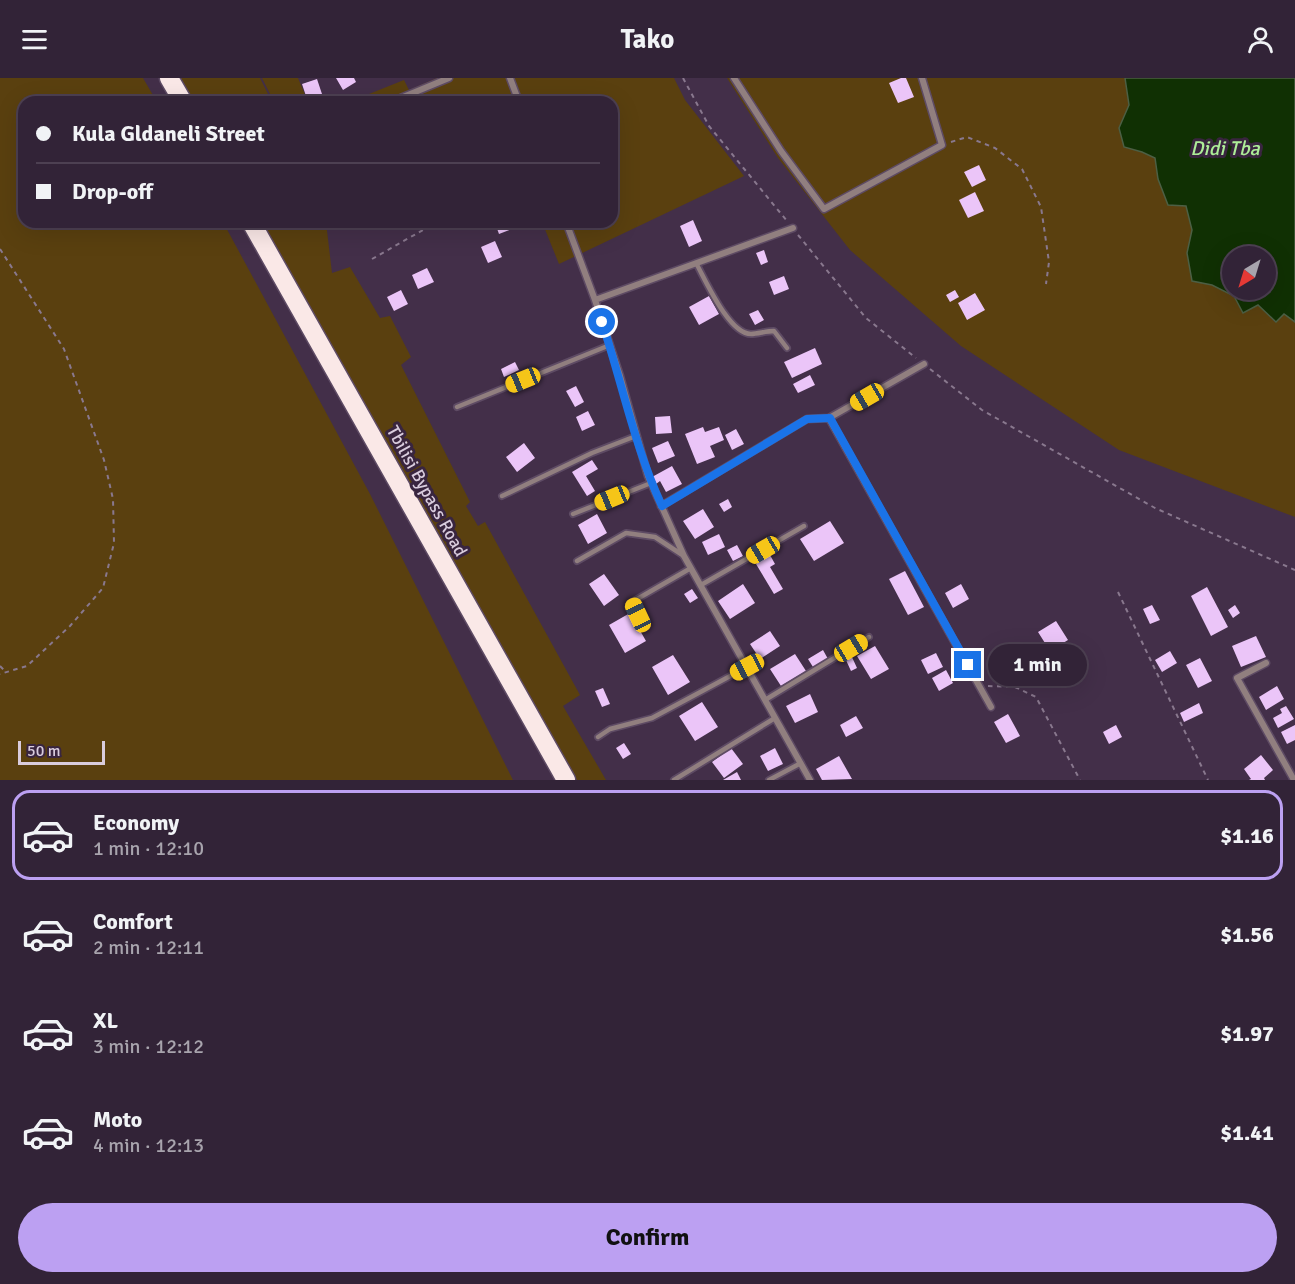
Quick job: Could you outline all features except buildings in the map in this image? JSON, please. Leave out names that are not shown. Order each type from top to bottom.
[{"type":"highway","points":[[169,78],[180,96]]},
{"type":"highway","name":"Tbilisi Bypass Road","points":[[253,228],[566,780]]},
{"type":"street","points":[[406,96],[449,78]]},
{"type":"street","points":[[510,78],[517,96]]},
{"type":"street","points":[[734,78],[781,151],[824,209],[942,145],[922,78]]},
{"type":"street","points":[[568,228],[610,345],[651,483],[684,556],[810,780]]},
{"type":"street","points":[[595,300],[793,228]]},
{"type":"street","points":[[662,506],[807,419],[830,418],[924,364]]},
{"type":"street","points":[[830,418],[991,707]]},
{"type":"street","points":[[1266,663],[1238,678],[1294,780]]},
{"type":"lane","points":[[696,263],[733,325],[742,333],[752,335],[764,330],[774,331],[787,348]]},
{"type":"lane","points":[[457,407],[610,345]]},
{"type":"lane","points":[[502,496],[592,453],[636,436]]},
{"type":"lane","points":[[573,514],[651,483]]},
{"type":"lane","points":[[700,585],[804,526]]},
{"type":"lane","points":[[578,561],[626,533],[655,537],[684,556]]},
{"type":"lane","points":[[644,628],[632,602],[691,568]]},
{"type":"lane","points":[[765,700],[868,637]]},
{"type":"lane","points":[[598,737],[610,729],[652,718],[747,667]]},
{"type":"lane","points":[[674,780],[775,718]]},
{"type":"lane","points":[[769,780],[801,763]]},
{"type":"path","points":[[683,78],[709,126],[866,318],[982,411],[1155,508],[1295,570]]},
{"type":"path","points":[[942,145],[967,137],[995,148],[1022,169],[1041,207],[1049,262],[1046,284]]},
{"type":"path","points":[[372,259],[426,228]]},
{"type":"path","points":[[0,249],[63,349],[104,460],[113,498],[114,543],[103,588],[70,626],[27,666],[0,674]]},
{"type":"path","points":[[1118,592],[1208,780]]},
{"type":"path","points":[[0,666],[6,672]]},
{"type":"path","points":[[979,686],[1015,687],[1035,697],[1080,780]]},
{"type":"shaded area","points":[[0,78],[143,78],[154,96],[18,96],[18,228],[226,228],[370,494],[513,780],[0,780]]},
{"type":"shaded area","points":[[181,78],[260,78],[269,96],[191,96]]},
{"type":"shaded area","points":[[262,78],[298,78],[306,96],[271,96]]},
{"type":"shaded area","points":[[437,78],[674,78],[685,100],[744,176],[559,264],[544,228],[618,228],[618,96],[364,96],[404,80],[409,90]]},
{"type":"shaded area","points":[[727,78],[1125,78],[1129,105],[1119,128],[1124,147],[1155,158],[1158,179],[1186,206],[1192,230],[1187,253],[1192,281],[1222,289],[1222,300],[1246,300],[1258,305],[1275,322],[1284,314],[1295,322],[1295,517],[1119,450],[961,346],[850,250],[778,158]]},
{"type":"shaded area","points":[[265,228],[327,228],[332,273],[350,267],[380,318],[390,316],[411,357],[401,365],[470,502],[466,506],[478,526],[485,522],[580,695],[563,706],[606,780],[577,780]]},
{"type":"water","name":"Didi Tba","points":[[1125,78],[1295,78],[1295,322],[1284,314],[1276,322],[1258,305],[1243,313],[1236,300],[1276,300],[1276,246],[1222,246],[1222,290],[1212,285],[1192,281],[1187,253],[1192,230],[1186,206],[1168,205],[1158,179],[1155,158],[1124,147],[1119,128],[1129,105]]},
{"type":"route","points":[[602,322],[620,376],[648,477],[662,506],[807,419],[830,418],[968,665]]}]
